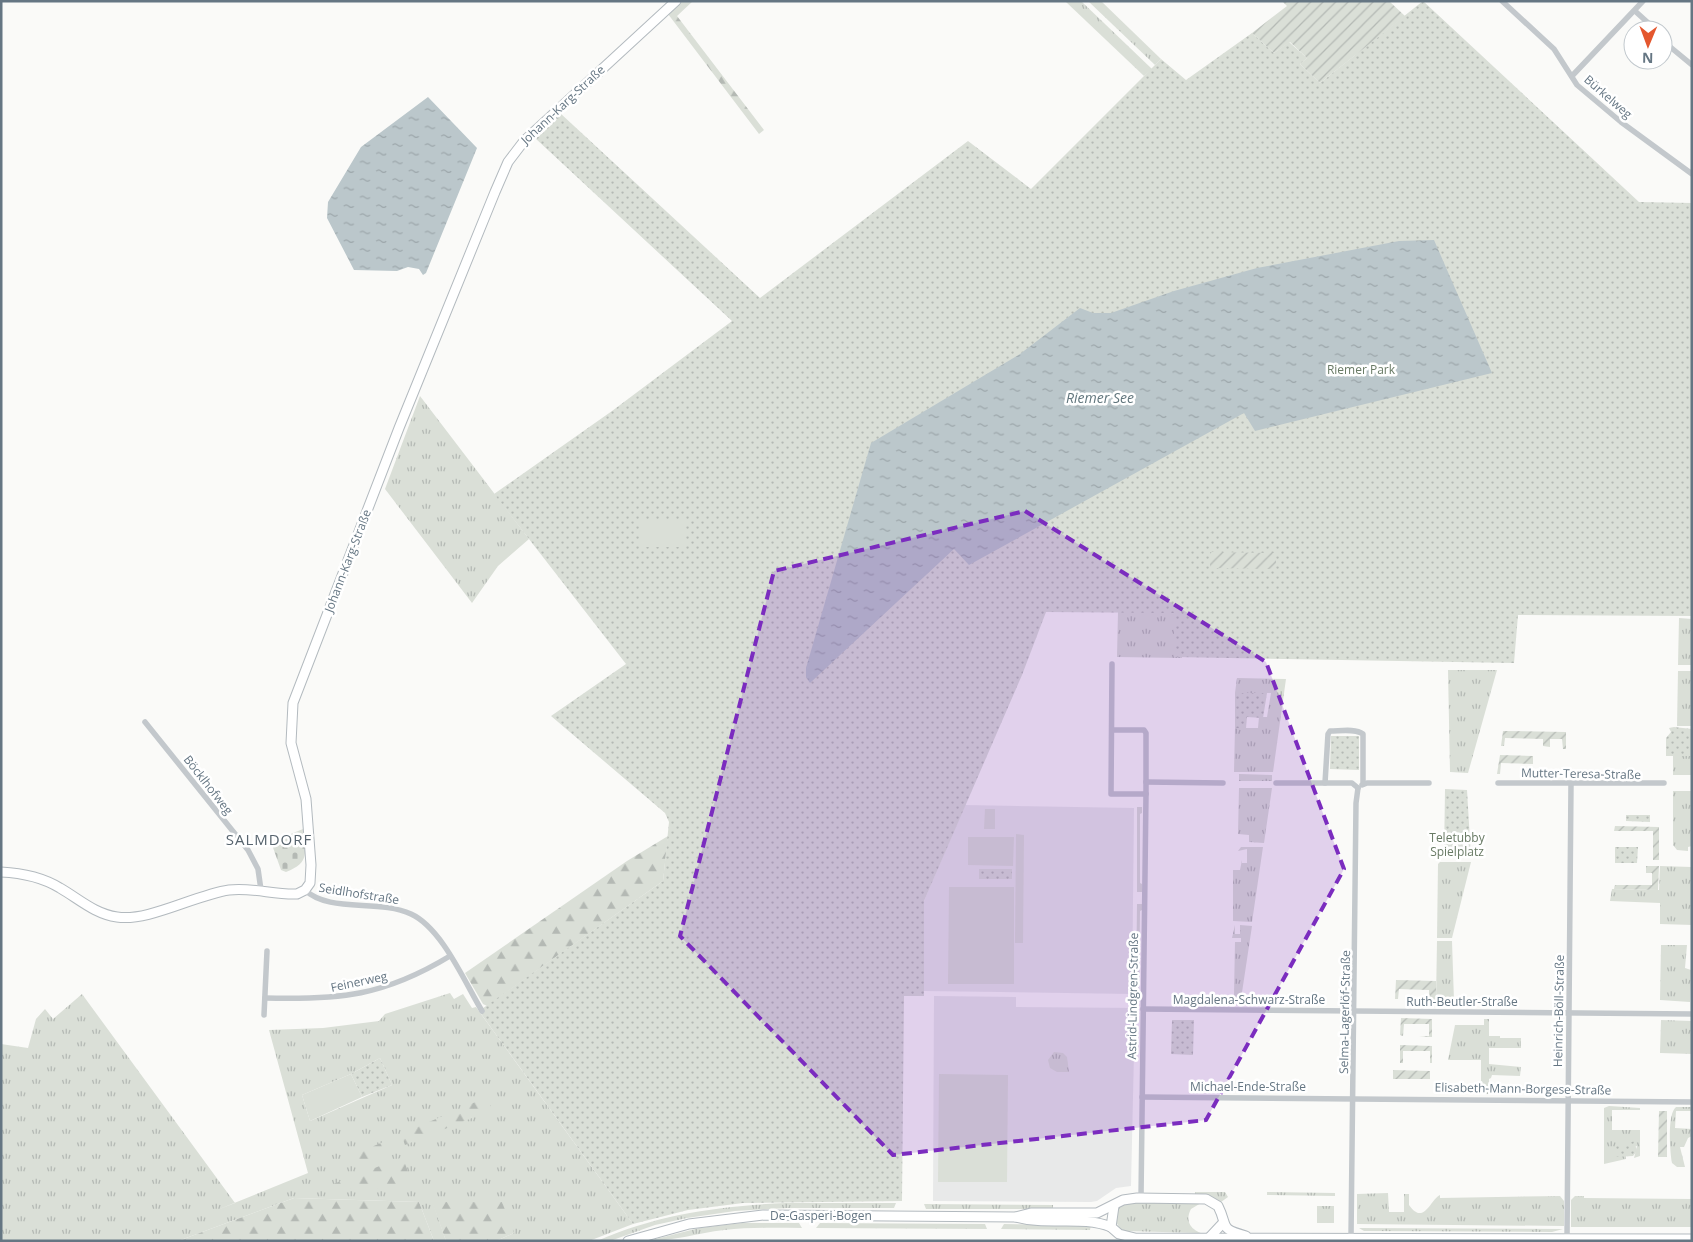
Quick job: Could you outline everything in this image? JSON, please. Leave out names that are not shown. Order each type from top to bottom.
[{"type":"main road","name":"Johann-Karg-Straße","points":[[305,890],[310,883],[311,865],[306,799],[291,743],[294,703],[396,437],[495,192],[508,162],[524,141],[676,1]]},
{"type":"main road","points":[[1,872],[26,875],[47,881],[93,910],[120,918],[138,916],[216,892],[243,889],[294,894],[305,890]]},
{"type":"main road","name":"De-Gasperi-Bogen","points":[[1016,1218],[1031,1213],[1097,1213],[1123,1200],[1141,1198],[1206,1199],[1218,1206],[1223,1223]]},
{"type":"main road","points":[[1114,1206],[1111,1227],[1117,1237],[1208,1239],[1235,1239],[1249,1236],[1692,1239]]},
{"type":"main road","name":"De-Gasperi-Bogen","points":[[628,1241],[689,1224],[763,1215],[1016,1218],[1032,1222],[1098,1222],[1111,1227]]},
{"type":"main road","points":[[1208,1239],[1223,1223],[1232,1232],[1249,1236]]},
{"type":"street","name":"Bürkelweg","points":[[1502,1],[1554,49],[1563,66],[1577,85],[1621,122],[1692,174]]},
{"type":"street","points":[[1572,76],[1635,11],[1641,2]]},
{"type":"street","points":[[1635,11],[1645,20]]},
{"type":"street","points":[[1673,49],[1692,65]]},
{"type":"street","points":[[1112,664],[1111,794],[1146,794]]},
{"type":"street","name":"Böcklhofweg","points":[[145,722],[248,850],[258,870],[262,890]]},
{"type":"street","name":"Astrid-Lindgren-Straße","points":[[1112,730],[1144,730],[1146,732],[1141,1198]]},
{"type":"street","name":"Selma-Lagerlöf-Straße","points":[[1325,783],[1328,734],[1330,731],[1359,731],[1363,734],[1361,786],[1356,803],[1351,1237]]},
{"type":"street","points":[[1146,782],[1223,783]]},
{"type":"street","points":[[1276,783],[1352,783],[1361,786],[1429,782]]},
{"type":"street","name":"Mutter-Teresa-Straße","points":[[1498,783],[1664,783]]},
{"type":"street","name":"Heinrich-Böll-Straße","points":[[1567,1238],[1571,784]]},
{"type":"street","name":"Seidlhofstraße","points":[[305,890],[313,898],[376,906],[412,914],[431,930],[450,956],[482,1011]]},
{"type":"street","points":[[264,1015],[267,951]]},
{"type":"street","name":"Feinerweg","points":[[265,998],[325,999],[356,995],[399,983],[450,956]]},
{"type":"street","name":"Magdalena-Schwarz-Straße","points":[[1143,1009],[1355,1011]]},
{"type":"street","name":"Ruth-Beutler-Straße","points":[[1355,1011],[1692,1014]]},
{"type":"street","name":"Michael-Ende-Straße","points":[[1142,1097],[1354,1098]]},
{"type":"street","name":"Elisabeth-Mann-Borgese-Straße","points":[[1354,1098],[1568,1099],[1692,1102]]},
{"type":"highlighted area","points":[[1025,511],[1266,662],[1344,869],[1206,1120],[893,1155],[680,936],[774,571]]},
{"type":"shaded area","points":[[965,805],[1134,808],[1132,994],[924,991],[924,901]]},
{"type":"shaded area","points":[[934,996],[1016,997],[1016,1007],[1135,1008],[1131,1186],[1116,1188],[1097,1201],[1091,1202],[933,1201]]},
{"type":"green space","points":[[682,1],[693,1],[677,16],[764,130],[759,134],[668,14]]},
{"type":"green space","points":[[1081,1],[1152,69],[1144,76],[1066,2]]},
{"type":"green space","points":[[1088,1],[1101,1],[1161,59],[1155,65]]},
{"type":"green space","points":[[1282,1],[1389,1],[1405,16],[1320,83],[1300,64],[1307,58],[1290,42],[1274,53],[1252,33],[1287,6]]},
{"type":"green space","name":"Riemer Park","points":[[1423,1],[1639,202],[1692,203],[1692,616],[1518,615],[1514,663],[1174,657],[1174,613],[1046,612],[1022,675],[924,901],[924,996],[904,996],[902,1201],[743,1203],[688,1210],[633,1224],[479,1011],[663,881],[669,822],[665,813],[551,716],[626,664],[494,494],[612,411],[732,321],[535,138],[560,113],[760,298],[968,141],[1031,189],[1161,59],[1186,80],[1252,33],[1274,53],[1289,42],[1307,58],[1300,64],[1320,83]]},
{"type":"green space","points":[[420,396],[529,539],[498,566],[472,603],[385,489]]},
{"type":"green space","points":[[1178,504],[1182,658],[1117,657],[1118,612],[1038,612]]},
{"type":"green space","points":[[641,521],[684,521],[684,547],[641,547]]},
{"type":"green space","points":[[1210,552],[1276,553],[1276,569],[1210,568]]},
{"type":"green space","points":[[1679,618],[1692,619],[1692,665],[1678,665]]},
{"type":"green space","points":[[1448,670],[1497,670],[1468,773],[1450,772]]},
{"type":"green space","points":[[1678,671],[1692,671],[1692,726],[1677,726]]},
{"type":"green space","points":[[1237,678],[1286,679],[1273,772],[1234,772],[1235,728],[1258,728],[1259,717],[1267,717],[1271,693],[1235,693]]},
{"type":"green space","points":[[1235,693],[1267,693],[1263,718],[1247,717],[1246,728],[1235,728]]},
{"type":"green space","points":[[1669,728],[1692,729],[1692,756],[1666,756],[1666,738],[1671,732]]},
{"type":"green space","points":[[1503,731],[1566,732],[1566,749],[1563,749],[1562,739],[1550,739],[1550,747],[1543,746],[1543,739],[1505,738],[1504,746],[1501,746]]},
{"type":"green space","points":[[1331,736],[1359,736],[1359,770],[1330,769]]},
{"type":"green space","points":[[1500,755],[1533,756],[1533,764],[1501,763],[1500,774],[1497,774]]},
{"type":"green space","points":[[1673,756],[1692,756],[1692,775],[1673,775]]},
{"type":"green space","points":[[1239,774],[1272,775],[1272,781],[1239,781]]},
{"type":"green space","points":[[1239,788],[1272,788],[1264,843],[1249,842],[1249,835],[1238,834]]},
{"type":"green space","name":"Teletubby Spielplatz","points":[[1445,789],[1467,790],[1471,858],[1444,858]]},
{"type":"green space","points":[[1673,791],[1692,791],[1692,846],[1688,847],[1688,851],[1677,850],[1673,845]]},
{"type":"green space","points":[[1137,807],[1142,807],[1142,813],[1140,814],[1140,883],[1142,884],[1142,892],[1137,892]]},
{"type":"green space","points":[[985,809],[995,809],[995,829],[984,829]]},
{"type":"green space","points":[[1626,815],[1650,815],[1650,822],[1626,821]]},
{"type":"green space","points":[[1615,826],[1659,827],[1659,860],[1653,860],[1653,831],[1614,831]]},
{"type":"green space","points":[[303,829],[305,856],[303,860],[286,872],[281,870],[271,842]]},
{"type":"green space","points":[[1016,834],[1024,835],[1023,943],[1015,943]]},
{"type":"green space","points":[[668,836],[663,881],[487,1006],[483,1004],[465,973],[627,861]]},
{"type":"green space","points":[[968,837],[1014,837],[1013,866],[968,865]]},
{"type":"green space","points":[[1241,847],[1263,847],[1252,922],[1233,921],[1233,870],[1240,870],[1242,860],[1242,863],[1247,863],[1247,849],[1238,851]]},
{"type":"green space","points":[[1615,847],[1638,847],[1637,863],[1615,863]]},
{"type":"green space","points":[[1440,862],[1471,862],[1452,938],[1437,938],[1438,864]]},
{"type":"green space","points":[[1646,866],[1659,866],[1658,890],[1614,889],[1615,885],[1652,885],[1652,873],[1646,873]]},
{"type":"green space","points":[[1660,866],[1692,867],[1692,925],[1660,924],[1660,903],[1610,901],[1612,889],[1659,890]]},
{"type":"green space","points":[[979,869],[1012,869],[1012,879],[979,879]]},
{"type":"green space","points":[[949,887],[1014,887],[1014,984],[948,984]]},
{"type":"green space","points":[[1137,904],[1142,904],[1142,910],[1140,911],[1139,990],[1141,993],[1136,993]]},
{"type":"green space","points":[[1235,925],[1235,934],[1240,934],[1240,925],[1252,926],[1241,999],[1235,999],[1234,995],[1235,942],[1241,942],[1241,938],[1232,938]]},
{"type":"green space","points":[[1437,941],[1452,941],[1454,1001],[1436,1000]]},
{"type":"green space","points":[[1661,945],[1687,945],[1685,968],[1691,970],[1690,1002],[1660,1000]]},
{"type":"green space","points":[[1396,980],[1436,981],[1436,1000],[1429,1000],[1429,990],[1399,989],[1398,999],[1395,999]]},
{"type":"green space","points":[[450,993],[454,999],[463,994],[472,1008],[476,1007],[633,1224],[589,1241],[496,1241],[514,1233],[433,1203],[446,1241],[434,1241],[419,1202],[294,1198],[178,1241],[1,1241],[1,1044],[28,1048],[36,1019],[45,1009],[53,1019],[82,994],[235,1203],[308,1173],[269,1030],[323,1028],[379,1021],[385,1014]],"holes":[[[380,1058],[392,1085],[310,1121],[302,1095],[351,1074]]]},
{"type":"green space","points":[[1401,1018],[1432,1019],[1432,1037],[1419,1037],[1429,1036],[1429,1024],[1404,1024],[1403,1036],[1400,1035]]},
{"type":"green space","points":[[1484,1019],[1489,1019],[1489,1036],[1521,1038],[1521,1048],[1489,1048],[1489,1064],[1521,1067],[1520,1076],[1492,1075],[1489,1079],[1489,1090],[1500,1090],[1500,1094],[1475,1094],[1475,1091],[1481,1091],[1481,1060],[1448,1060],[1455,1025],[1484,1025]]},
{"type":"green space","points":[[1172,1020],[1194,1020],[1193,1055],[1171,1054]]},
{"type":"green space","points":[[1661,1020],[1692,1021],[1692,1054],[1660,1053]]},
{"type":"green space","points":[[1400,1045],[1432,1046],[1432,1063],[1430,1063],[1430,1051],[1403,1051],[1403,1063],[1400,1063]]},
{"type":"green space","points":[[1054,1052],[1063,1053],[1067,1057],[1069,1072],[1057,1072],[1050,1068],[1048,1060]]},
{"type":"green space","points":[[380,1058],[392,1085],[362,1097],[351,1074]]},
{"type":"green space","points":[[1393,1070],[1430,1071],[1430,1079],[1393,1079]]},
{"type":"green space","points":[[351,1074],[362,1097],[310,1121],[302,1095]]},
{"type":"green space","points":[[939,1074],[1008,1075],[1007,1182],[938,1182]]},
{"type":"green space","points":[[487,1097],[492,1110],[405,1145],[401,1134]]},
{"type":"green space","points":[[1609,1106],[1640,1108],[1640,1110],[1612,1110],[1612,1130],[1640,1130],[1640,1156],[1634,1158],[1637,1146],[1625,1150],[1626,1159],[1604,1164],[1604,1108]]},
{"type":"green space","points":[[1676,1107],[1692,1107],[1692,1111],[1676,1111],[1675,1128],[1692,1129],[1692,1136],[1688,1138],[1684,1147],[1680,1147],[1685,1167],[1677,1167],[1672,1163],[1670,1125],[1673,1111]]},
{"type":"green space","points":[[1659,1111],[1667,1111],[1667,1157],[1658,1157]]},
{"type":"green space","points":[[388,1140],[393,1150],[355,1166],[350,1156]]},
{"type":"green space","points":[[1634,1141],[1637,1151],[1633,1156],[1614,1157],[1616,1143],[1625,1145]]},
{"type":"green space","points":[[403,1157],[411,1181],[392,1189],[323,1188]]},
{"type":"green space","points":[[1195,1192],[1225,1192],[1228,1197],[1221,1202],[1211,1196],[1195,1195]]},
{"type":"green space","points":[[1267,1192],[1335,1193],[1335,1196],[1267,1195]]},
{"type":"green space","points":[[1388,1193],[1389,1212],[1404,1212],[1404,1194],[1409,1194],[1409,1205],[1414,1211],[1419,1213],[1426,1210],[1440,1195],[1440,1198],[1560,1196],[1564,1201],[1564,1226],[1357,1224],[1357,1194]]},
{"type":"green space","points":[[1575,1196],[1584,1196],[1584,1198],[1692,1199],[1692,1227],[1571,1227],[1571,1200]]},
{"type":"green space","points":[[294,1198],[419,1202],[434,1241],[178,1241]]},
{"type":"green space","points":[[432,1202],[502,1202],[514,1233],[496,1241],[446,1241]]},
{"type":"green space","points":[[786,1203],[896,1203],[894,1208],[787,1208],[735,1211],[687,1218],[655,1225],[610,1241],[597,1241],[643,1224],[690,1213],[738,1206]]},
{"type":"green space","points":[[1126,1203],[1201,1203],[1191,1209],[1188,1217],[1191,1227],[1201,1233],[1124,1231],[1117,1224],[1116,1214],[1119,1207]]},
{"type":"green space","points":[[924,1204],[1053,1205],[1053,1209],[926,1209]]},
{"type":"green space","points":[[1317,1206],[1334,1206],[1334,1223],[1317,1223]]},
{"type":"green space","points":[[742,1223],[799,1223],[802,1228],[734,1229],[667,1240],[648,1241],[699,1228]]},
{"type":"green space","points":[[820,1223],[985,1224],[987,1229],[816,1228]]},
{"type":"green space","points":[[1004,1224],[1091,1225],[1090,1230],[1001,1229]]},
{"type":"green space","points":[[1359,1228],[1563,1229],[1552,1232],[1364,1231]]},
{"type":"water","points":[[428,97],[477,148],[426,273],[423,275],[419,269],[408,267],[397,271],[354,270],[327,218],[328,202],[361,147]]},
{"type":"water","name":"Riemer See","points":[[1434,240],[1492,373],[1255,431],[1244,413],[969,565],[954,549],[810,683],[806,677],[806,668],[871,443],[1020,354],[1080,308],[1093,313],[1111,313],[1174,291],[1257,268],[1399,241]]},
{"type":"district","name":"SALMDORF","points":[[269,840]]}]
